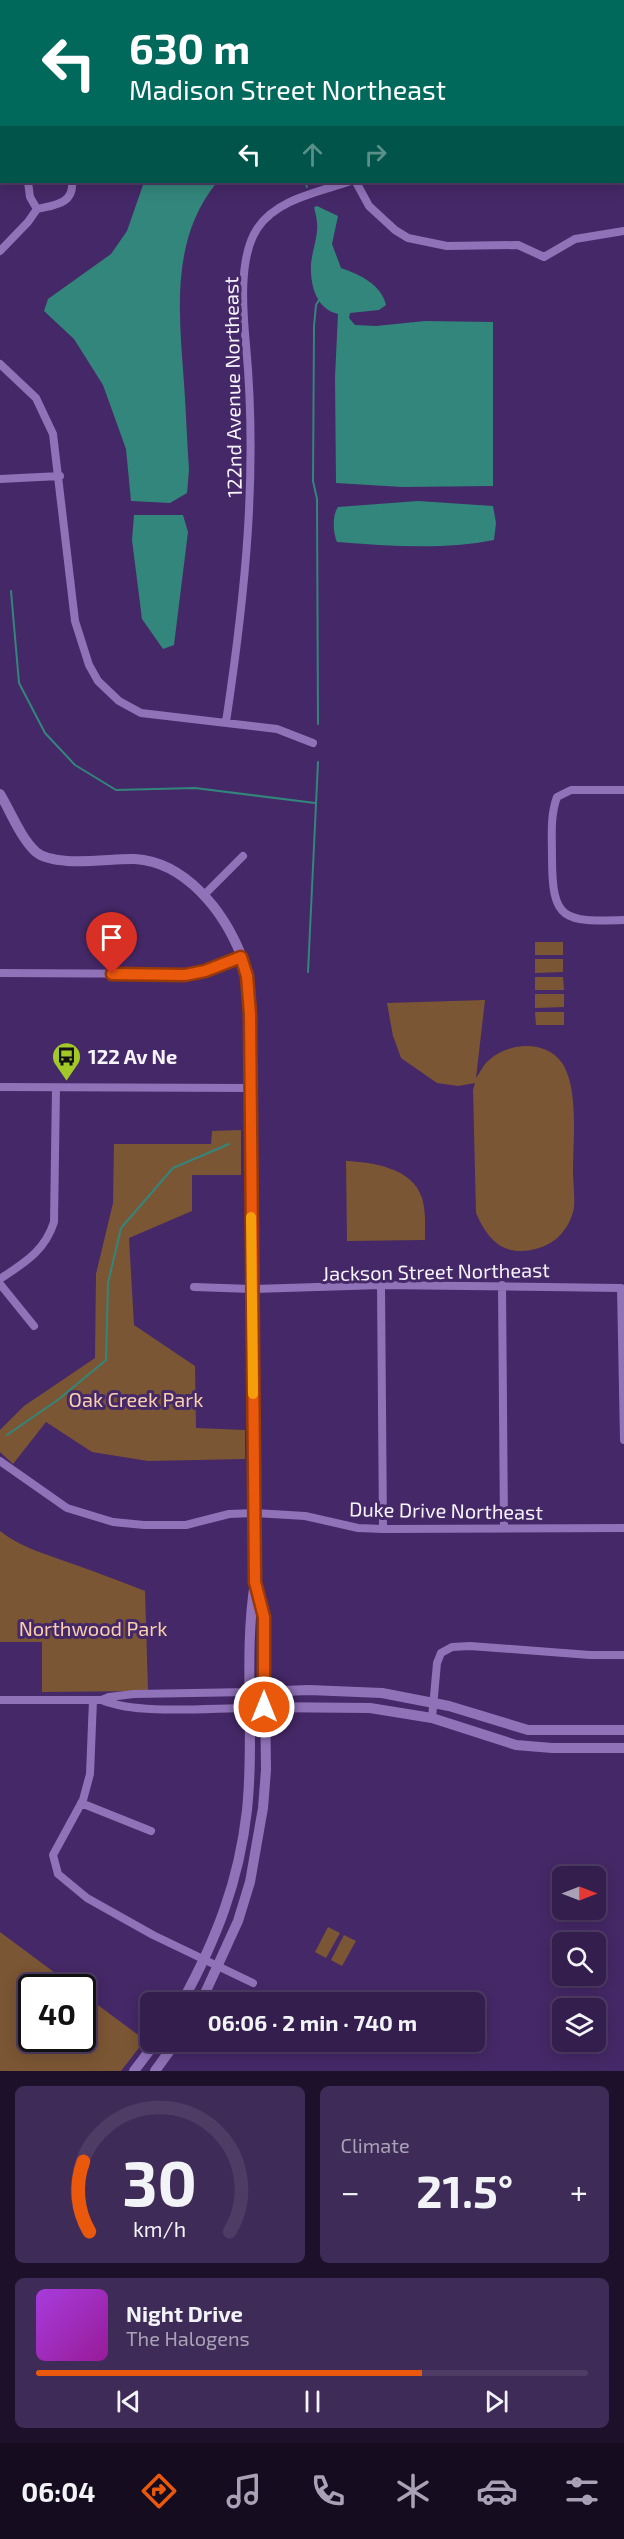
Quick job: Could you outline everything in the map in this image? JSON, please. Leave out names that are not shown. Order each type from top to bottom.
[{"type":"street","points":[[28,183],[30,197],[37,209]]},
{"type":"street","points":[[0,251],[28,222],[37,209],[61,204],[72,191],[72,183]]},
{"type":"street","name":"122nd Avenue Northeast","points":[[226,722],[240,620],[251,509],[252,459],[242,300],[249,249],[256,230],[279,208],[345,183]]},
{"type":"street","points":[[357,183],[369,207],[380,218],[408,238],[427,243],[447,246],[518,245],[544,257],[575,239],[624,231]]},
{"type":"street","points":[[0,364],[36,398],[53,434],[60,476],[75,621],[89,665],[98,681],[119,701],[141,713],[276,729],[313,743]]},
{"type":"street","points":[[0,479],[60,476]]},
{"type":"street","points":[[624,790],[571,790],[557,797],[552,812],[552,884],[556,905],[568,915],[588,921],[624,920]]},
{"type":"street","points":[[0,794],[22,834],[37,852],[48,857],[68,860],[136,859],[158,863],[177,873],[204,895],[231,934],[247,976],[250,1005],[255,1513],[255,1582],[249,1618],[248,1785],[242,1843],[223,1915],[205,1959],[187,1992]]},
{"type":"street","points":[[204,895],[243,856]]},
{"type":"street","points":[[0,973],[185,975],[205,971],[241,957]]},
{"type":"street","points":[[0,1087],[250,1088]]},
{"type":"street","points":[[0,1279],[39,1252],[50,1236],[54,1222],[56,1088]]},
{"type":"street","points":[[0,1284],[34,1326]]},
{"type":"street","points":[[381,1285],[383,1529]]},
{"type":"street","name":"Jackson Street Northeast","points":[[194,1287],[252,1290],[381,1285],[621,1288],[624,1440]]},
{"type":"street","points":[[502,1285],[504,1528]]},
{"type":"street","name":"Duke Drive Northeast","points":[[0,1461],[67,1508],[113,1522],[186,1525],[229,1514],[255,1513],[305,1516],[358,1528],[624,1528]]},
{"type":"street","points":[[206,1992],[238,1921],[250,1882],[258,1844],[266,1770],[264,1617],[255,1582]]},
{"type":"street","points":[[432,1718],[437,1663],[441,1653],[452,1647],[470,1646],[590,1655],[624,1655]]},
{"type":"street","points":[[0,1701],[97,1700],[134,1694],[364,1691],[434,1702],[528,1730],[624,1730]]},
{"type":"street","points":[[97,1700],[134,1708],[370,1708],[432,1718],[516,1745],[552,1748],[624,1748]]},
{"type":"street","points":[[97,1700],[93,1760],[81,1803],[53,1856],[58,1874],[90,1900],[153,1935],[253,1983]]},
{"type":"street","points":[[81,1803],[151,1831]]},
{"type":"street","points":[[135,2071],[149,2052]]},
{"type":"street","points":[[155,2071],[169,2052]]},
{"type":"green space","points":[[535,942],[563,942],[563,955],[535,955]]},
{"type":"green space","points":[[535,959],[563,959],[563,972],[535,973]]},
{"type":"green space","points":[[535,977],[563,977],[564,990],[535,990]]},
{"type":"green space","points":[[535,994],[564,994],[564,1007],[535,1008]]},
{"type":"green space","points":[[485,1000],[476,1078],[487,1062],[497,1054],[526,1046],[546,1050],[555,1055],[562,1063],[571,1086],[574,1116],[573,1210],[561,1234],[546,1245],[534,1249],[513,1250],[499,1245],[483,1228],[476,1213],[473,1090],[475,1083],[458,1086],[437,1083],[401,1058],[393,1036],[387,1003]]},
{"type":"green space","points":[[535,1012],[564,1012],[564,1025],[536,1025]]},
{"type":"green space","name":"Oak Creek Park","points":[[241,1130],[241,1175],[192,1175],[192,1211],[129,1238],[134,1325],[195,1366],[196,1428],[245,1430],[245,1459],[148,1461],[92,1452],[46,1422],[13,1464],[0,1452],[0,1430],[24,1406],[95,1358],[96,1274],[113,1203],[114,1144],[211,1144],[212,1131]]},
{"type":"green space","points":[[346,1161],[379,1165],[401,1173],[410,1180],[422,1198],[425,1240],[347,1241]]},
{"type":"green space","name":"Northwood Park","points":[[0,1531],[36,1551],[145,1591],[148,1691],[42,1692],[42,1642],[0,1642]]},
{"type":"green space","points":[[328,1927],[340,1933],[326,1958],[315,1952]]},
{"type":"green space","points":[[0,1932],[57,1974],[18,1974],[18,2052],[96,2052],[96,2004],[140,2036],[140,2046],[121,2071],[0,2071]]},
{"type":"green space","points":[[344,1935],[356,1941],[342,1966],[331,1960]]},
{"type":"shaded area","points":[[144,183],[216,183],[202,204],[191,228],[181,278],[180,330],[189,470],[187,493],[170,503],[131,501],[126,449],[103,385],[74,339],[44,311],[48,299],[111,254],[127,231]]},
{"type":"shaded area","points":[[317,206],[338,216],[332,244],[341,268],[369,281],[384,298],[386,305],[379,310],[350,313],[349,318],[355,325],[376,326],[425,321],[493,322],[493,486],[402,487],[336,483],[335,377],[338,314],[324,307],[313,288],[311,264],[317,228],[314,207]]},
{"type":"shaded area","points":[[418,501],[493,506],[496,523],[494,540],[436,546],[337,542],[334,524],[338,507]]},
{"type":"shaded area","points":[[134,515],[183,515],[188,532],[174,645],[163,649],[142,619],[132,540]]},
{"type":"waterway","points":[[305,183],[307,187]]},
{"type":"waterway","points":[[318,724],[317,499],[313,481],[314,326],[316,305],[319,300]]},
{"type":"waterway","points":[[11,591],[19,683],[45,733],[75,765],[116,790],[195,788],[315,803]]},
{"type":"waterway","points":[[308,972],[318,762]]},
{"type":"waterway","points":[[7,1435],[59,1399],[106,1360],[108,1283],[121,1228],[173,1168],[229,1144]]},
{"type":"slow traffic","points":[[251,1217],[253,1394]]},
{"type":"place","name":"122 Av Ne","points":[[67,1082]]},
{"type":"route","points":[[112,974],[185,975],[218,967],[241,957],[247,976],[250,1014],[255,1582],[264,1617],[264,1707]]}]
